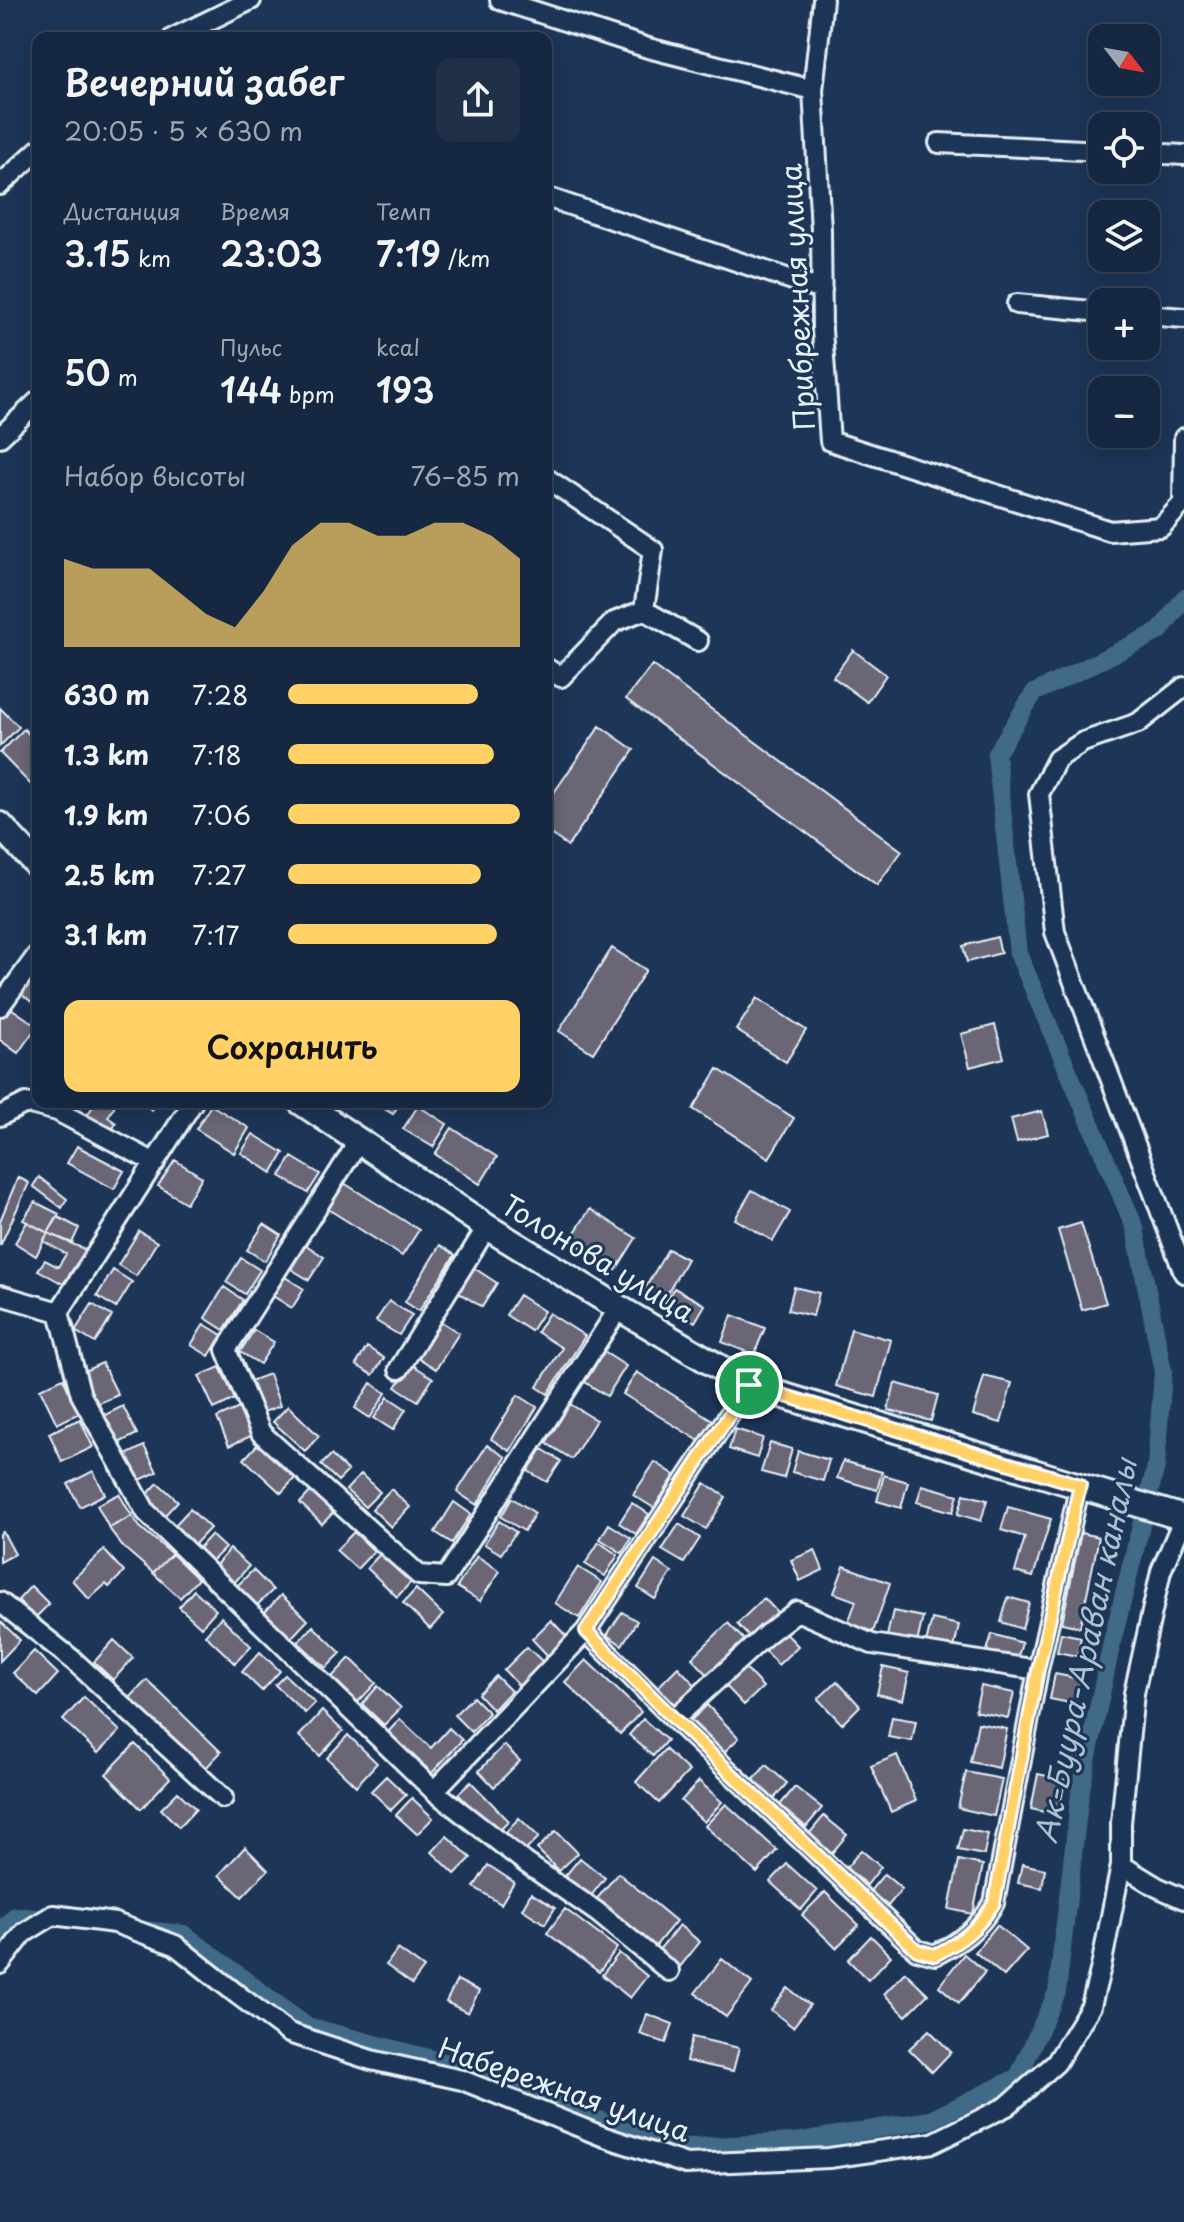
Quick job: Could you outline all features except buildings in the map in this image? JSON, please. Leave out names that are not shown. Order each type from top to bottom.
[{"type":"main road","points":[[0,825],[32,860]]},
{"type":"main road","name":"Толонова улица","points":[[310,1108],[487,1227],[749,1385],[1177,1515]]},
{"type":"street","points":[[185,32],[251,0]]},
{"type":"street","points":[[500,0],[648,48],[813,90]]},
{"type":"street","name":"Прибрежная улица","points":[[823,0],[813,90],[821,230],[822,330],[830,441],[1110,531],[1161,527],[1183,503],[1184,438]]},
{"type":"street","points":[[939,143],[1088,150]]},
{"type":"street","points":[[1160,154],[1184,155]]},
{"type":"street","points":[[0,185],[32,156]]},
{"type":"street","points":[[552,199],[822,290]]},
{"type":"street","points":[[1017,304],[1088,311]]},
{"type":"street","points":[[1160,316],[1184,318]]},
{"type":"street","points":[[0,437],[32,407]]},
{"type":"street","points":[[552,482],[653,550],[644,610]]},
{"type":"street","points":[[644,610],[698,641]]},
{"type":"street","points":[[552,672],[561,677],[614,622],[644,610]]},
{"type":"street","points":[[1184,687],[1138,723],[1083,742],[1057,759],[1039,794],[1055,932],[1184,1273]]},
{"type":"street","points":[[0,1006],[32,962]]},
{"type":"street","points":[[0,1116],[26,1103],[32,1105]]},
{"type":"street","points":[[45,1108],[57,1111],[155,1163]]},
{"type":"street","points":[[189,1108],[59,1312],[81,1395],[146,1512],[434,1791],[526,1863],[597,1912],[669,1971]]},
{"type":"street","points":[[359,1141],[226,1350],[261,1433],[419,1575],[446,1577],[619,1308]]},
{"type":"street","points":[[399,1369],[487,1227]]},
{"type":"street","points":[[0,1295],[59,1312]]},
{"type":"street","points":[[434,1791],[586,1631],[749,1385]]},
{"type":"street","points":[[586,1631],[917,1950],[935,1955],[958,1944],[982,1922],[994,1903],[1038,1670],[1080,1485]]},
{"type":"street","name":"Набережная улица","points":[[0,1964],[24,1933],[53,1915],[115,1923],[175,1945],[289,2033],[371,2060],[462,2080],[602,2136],[686,2164],[829,2158],[933,2143],[1007,2106],[1056,2063],[1091,2006],[1121,1865],[1121,1823],[1134,1693],[1161,1571],[1177,1515]]},
{"type":"street","points":[[0,1602],[73,1660],[223,1798]]},
{"type":"street","points":[[674,1719],[767,1634],[797,1611],[872,1644],[1038,1670]]},
{"type":"street","points":[[1121,1865],[1184,1899]]},
{"type":"waterway","name":"Ак-Буура-Араван каналы","points":[[143,1930],[184,1934],[306,2026],[471,2069],[669,2148],[795,2142],[930,2120],[1018,2077],[1057,1992],[1080,1794],[1112,1642],[1156,1466],[1163,1372],[1135,1228],[1018,953],[996,754],[1034,693],[1160,631],[1184,598]]},
{"type":"waterway","name":"Ак-Буура-Араван каналы","points":[[0,1932],[15,1916],[54,1920]]},
{"type":"route","points":[[749,1385],[1080,1485],[1038,1670],[994,1903],[982,1922],[958,1944],[935,1955],[917,1950],[586,1631],[749,1385]]}]
